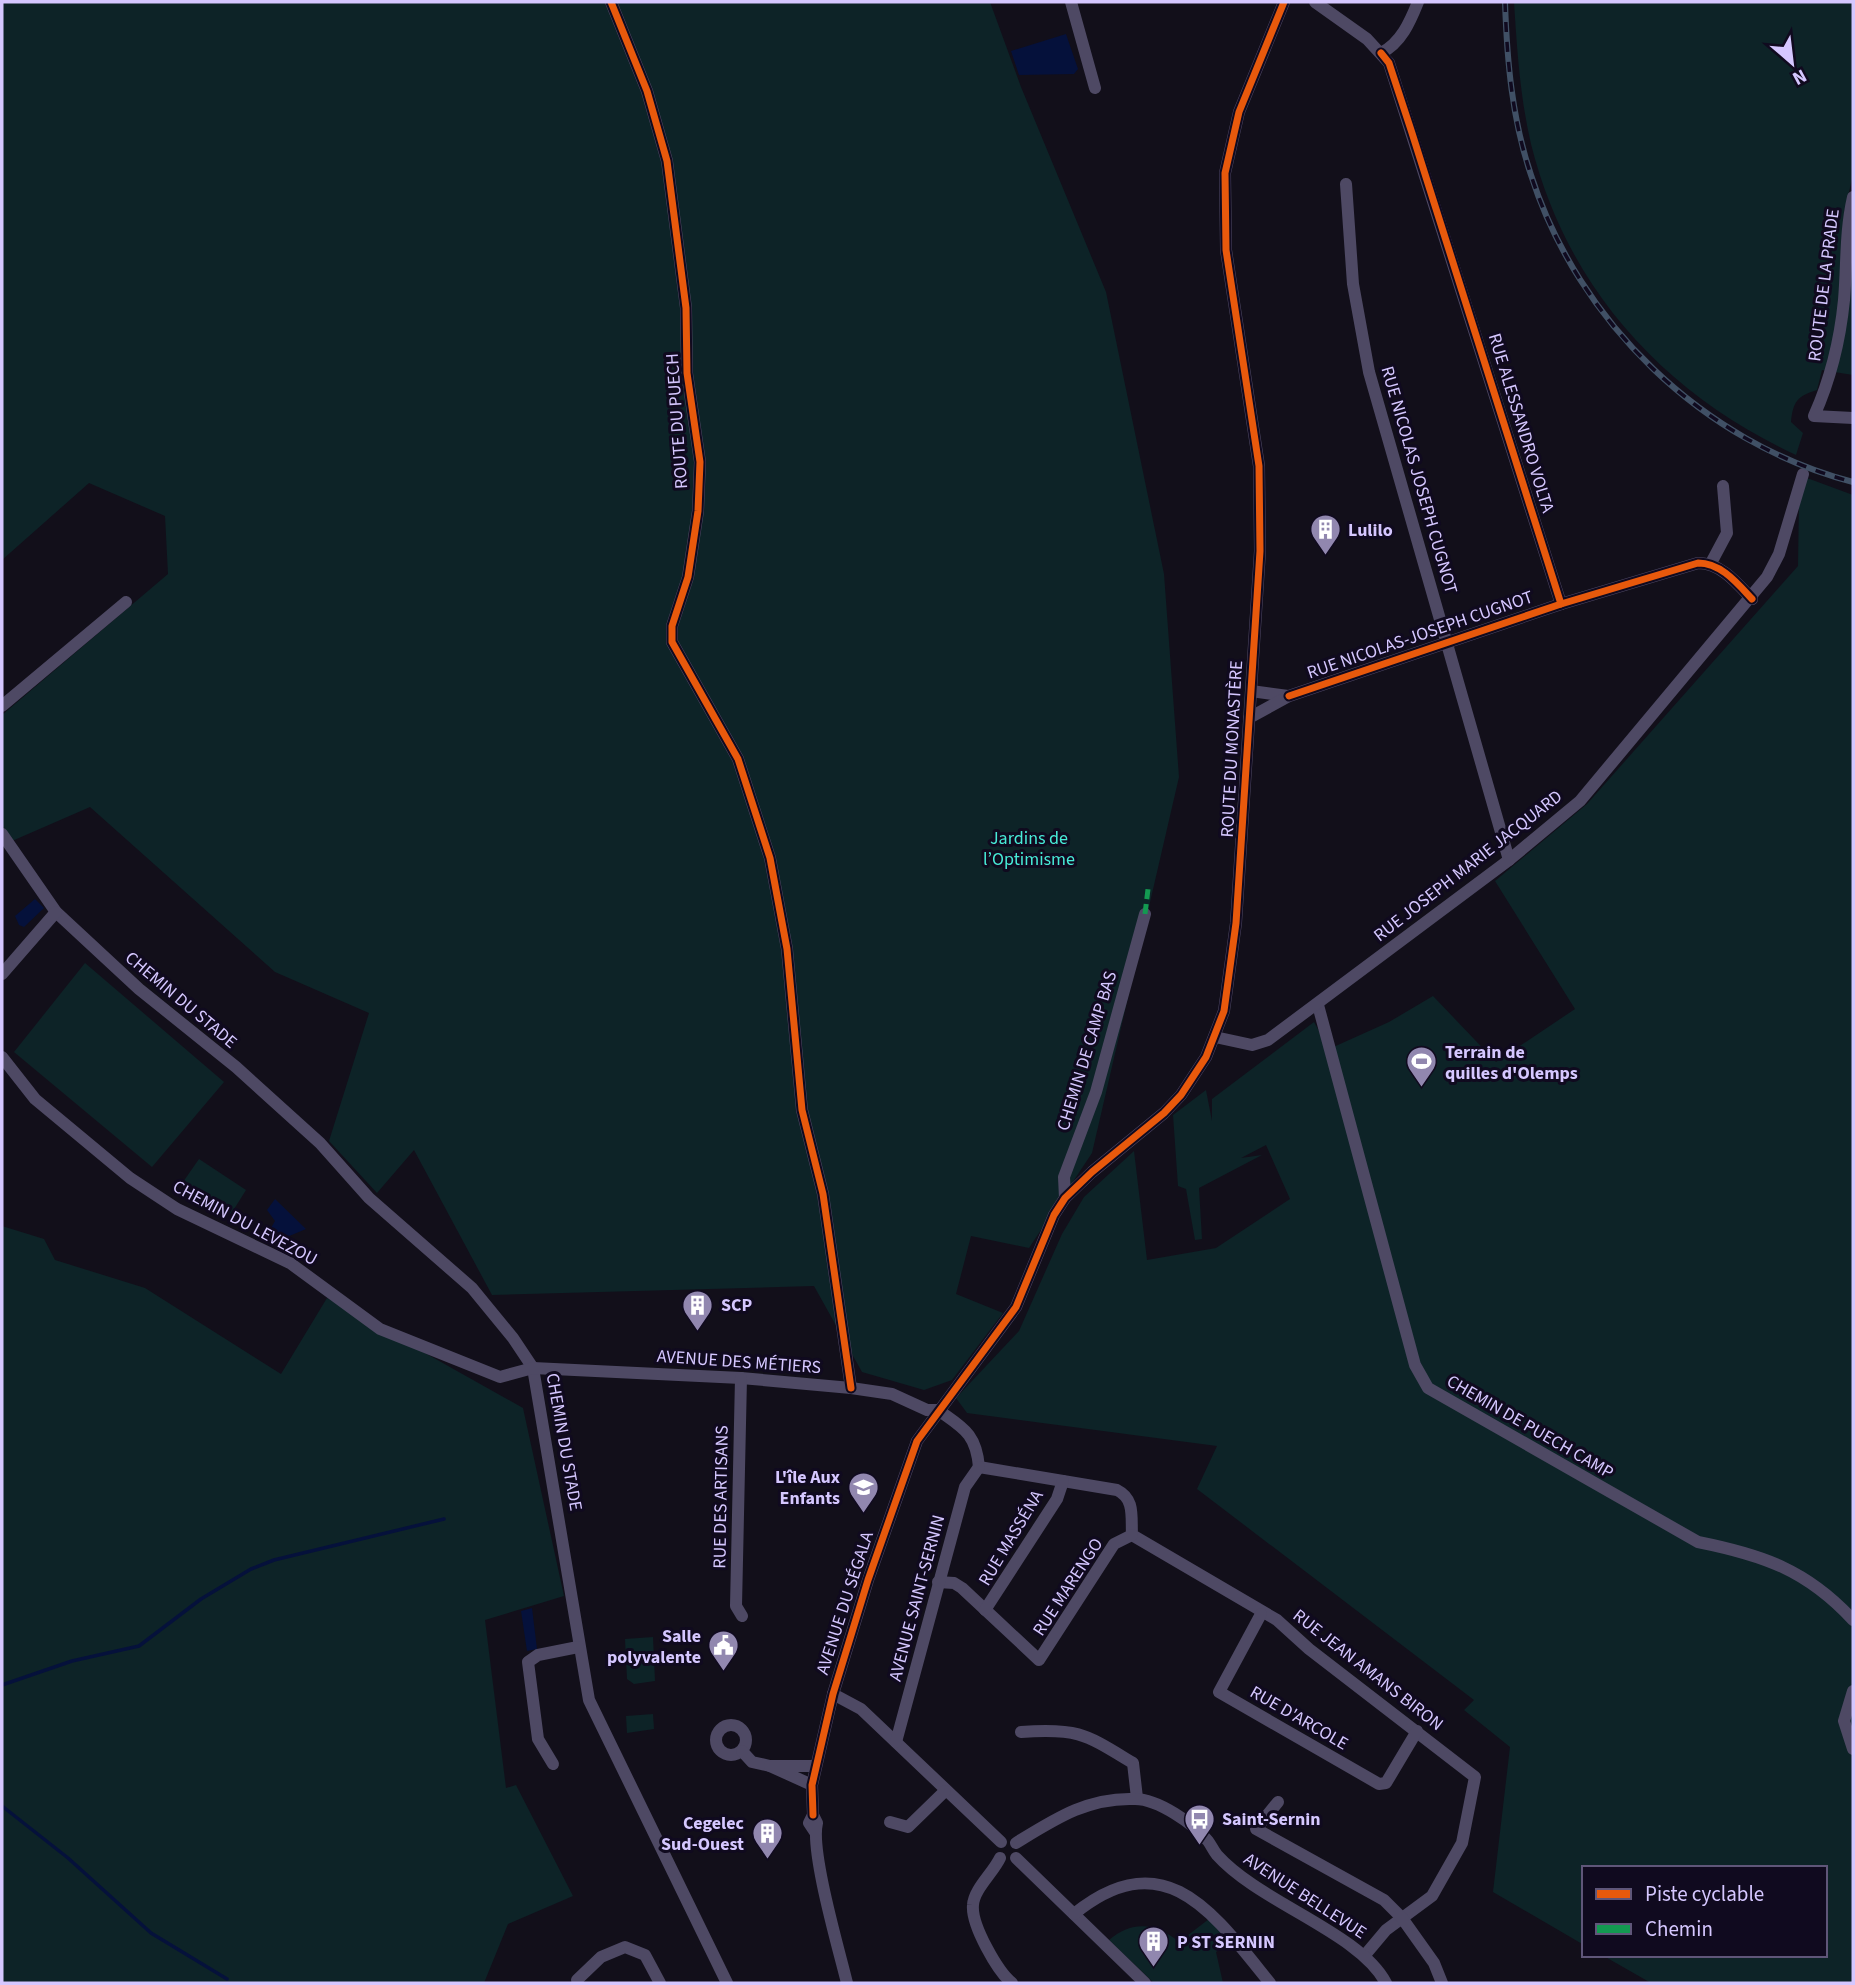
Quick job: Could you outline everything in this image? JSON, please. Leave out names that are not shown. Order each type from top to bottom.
[{"type":"street","name":"ROUTE DU PUECH","points":[[611,2],[647,91],[667,161],[684,295],[687,373],[699,462],[698,511],[688,577],[672,626],[672,642],[738,759],[770,858],[787,949],[802,1110],[823,1194],[851,1388]]},
{"type":"street","points":[[1071,2],[1095,89]]},
{"type":"street","name":"ROUTE DU MONASTÈRE","points":[[938,1409],[1001,1331],[1016,1307],[1050,1225],[1065,1198],[1092,1172],[1164,1114],[1195,1076],[1215,1037],[1224,1011],[1233,958],[1260,551],[1259,479],[1252,410],[1226,250],[1225,173],[1243,99],[1284,2]]},
{"type":"street","name":"RUE ALESSANDRO VOLTA","points":[[1315,2],[1342,18],[1381,53],[1397,86],[1561,604]]},
{"type":"street","points":[[1381,53],[1393,47],[1400,38],[1419,2]]},
{"type":"street","name":"RUE NICOLAS JOSEPH CUGNOT","points":[[1346,184],[1359,328],[1377,401],[1509,860]]},
{"type":"street","name":"ROUTE DE LA PRADE","points":[[1853,197],[1847,226],[1844,299],[1839,337],[1830,380],[1814,416],[1853,418]]},
{"type":"street","name":"RUE JOSEPH MARIE JACQUARD","points":[[1215,1037],[1252,1045],[1268,1040],[1509,860],[1580,801],[1752,599],[1779,554],[1803,474]]},
{"type":"street","points":[[1711,563],[1727,533],[1723,486]]},
{"type":"street","points":[[1561,604],[1698,563],[1711,563],[1732,578],[1752,599]]},
{"type":"street","points":[[2,706],[126,602]]},
{"type":"street","name":"RUE NICOLAS-JOSEPH CUGNOT","points":[[1249,718],[1289,696],[1561,604]]},
{"type":"street","name":"RUE NICOLAS-JOSEPH CUGNOT","points":[[1251,691],[1289,696]]},
{"type":"street","name":"CHEMIN DU STADE","points":[[2,834],[56,912],[139,989],[236,1067],[320,1143],[369,1198],[472,1288],[513,1338],[533,1368],[589,1700],[727,1983]]},
{"type":"street","points":[[2,974],[56,912]]},
{"type":"street","name":"CHEMIN DE CAMP BAS","points":[[1065,1198],[1064,1177],[1096,1091],[1145,914]]},
{"type":"street","name":"CHEMIN DE PUECH CAMP","points":[[1318,1004],[1421,1380],[1428,1388],[1506,1434],[1698,1542],[1747,1552],[1814,1582],[1853,1620]]},
{"type":"street","name":"CHEMIN DU LEVEZOU","points":[[2,1057],[34,1098],[81,1139],[130,1178],[177,1209],[290,1263],[380,1329],[500,1377]]},
{"type":"street","name":"AVENUE DES MÉTIERS","points":[[500,1377],[533,1368],[741,1378],[892,1394],[927,1410],[938,1409]]},
{"type":"street","name":"RUE DES ARTISANS","points":[[741,1378],[736,1606],[742,1616]]},
{"type":"street","points":[[938,1409],[970,1433],[977,1449],[979,1467],[1116,1490],[1126,1494],[1132,1504],[1132,1535]]},
{"type":"street","name":"AVENUE DU SÉGALA","points":[[847,1983],[815,1832],[817,1823],[813,1815],[812,1785],[833,1694],[868,1580],[917,1441],[938,1409]]},
{"type":"street","name":"AVENUE SAINT-SERNIN","points":[[896,1742],[965,1487],[979,1467]]},
{"type":"street","name":"RUE MASSÉNA","points":[[985,1610],[1057,1499],[1063,1481]]},
{"type":"street","name":"RUE MARENGO","points":[[938,1582],[954,1583],[962,1588],[1039,1660],[1114,1544],[1132,1535]]},
{"type":"street","name":"RUE JEAN AMANS BIRON","points":[[1132,1535],[1261,1614],[1277,1620],[1299,1637],[1309,1649],[1475,1777],[1462,1843],[1432,1896],[1402,1918],[1364,1955]]},
{"type":"street","name":"RUE D'ARCOLE","points":[[1261,1614],[1219,1692],[1379,1784],[1386,1783],[1418,1731]]},
{"type":"street","points":[[554,1764],[538,1740],[528,1662],[538,1655],[578,1647]]},
{"type":"street","points":[[1853,1691],[1844,1721],[1853,1749]]},
{"type":"street","points":[[833,1694],[861,1709],[1001,1842]]},
{"type":"street","points":[[1016,1843],[1072,1809],[1094,1802],[1137,1798],[1133,1763],[1089,1737],[1063,1729],[1021,1732]]},
{"type":"street","points":[[742,1751],[752,1762],[770,1766],[812,1785]]},
{"type":"street","points":[[770,1766],[816,1766]]},
{"type":"street","points":[[890,1822],[908,1827],[945,1791]]},
{"type":"street","name":"AVENUE BELLEVUE","points":[[1137,1798],[1182,1820],[1208,1841],[1214,1852],[1237,1874],[1270,1898],[1364,1955],[1386,1983]]},
{"type":"street","points":[[1278,1802],[1256,1829],[1384,1900],[1402,1918],[1434,1963],[1442,1983]]},
{"type":"street","points":[[1000,1858],[1007,1861],[1016,1858],[1019,1852],[1016,1843],[1007,1839],[1001,1842],[998,1848],[1000,1858],[977,1893],[973,1905],[990,1953],[1002,1976],[1012,1983]]},
{"type":"street","points":[[1016,1858],[1145,1983]]},
{"type":"street","points":[[1074,1914],[1097,1895],[1118,1886],[1149,1882],[1177,1889],[1206,1908],[1224,1925],[1270,1983]]},
{"type":"street","points":[[577,1980],[601,1956],[625,1947],[645,1955],[660,1983]]},
{"type":"green space","name":"Jardins de l’Optimisme","points":[[2,2],[990,2],[1021,87],[1106,292],[1164,574],[1179,777],[1092,1153],[1029,1248],[971,1236],[956,1294],[1003,1313],[952,1380],[924,1390],[862,1372],[814,1286],[492,1295],[414,1150],[377,1193],[329,1141],[369,1013],[275,972],[90,807],[12,841],[2,825],[2,715],[168,574],[165,516],[89,483],[2,560]]},
{"type":"green space","points":[[1514,2],[1853,2],[1853,175],[1844,213],[1853,277],[1853,375],[1822,370],[1817,390],[1797,401],[1791,422],[1803,433],[1796,455],[1748,430],[1663,367],[1627,330],[1596,289],[1569,245],[1547,196],[1531,144],[1522,91]]},
{"type":"green space","points":[[1807,478],[1853,495],[1853,1983],[1651,1983],[1606,1957],[1827,1957],[1827,1866],[1582,1866],[1582,1944],[1493,1892],[1510,1747],[1464,1710],[1474,1700],[1197,1489],[1217,1446],[967,1413],[956,1398],[1019,1331],[1062,1234],[1084,1197],[1134,1151],[1147,1260],[1216,1248],[1290,1199],[1266,1145],[1241,1158],[1262,1155],[1199,1188],[1202,1239],[1195,1240],[1186,1189],[1178,1186],[1173,1115],[1206,1090],[1212,1121],[1212,1099],[1314,1022],[1329,1049],[1389,1022],[1433,996],[1496,1062],[1575,1009],[1495,881],[1587,804],[1798,566],[1799,502]]},
{"type":"green space","points":[[85,963],[224,1082],[152,1167],[14,1052]]},
{"type":"green space","points":[[199,1159],[246,1190],[231,1214],[183,1182]]},
{"type":"green space","points":[[2,1226],[44,1239],[55,1260],[145,1288],[281,1374],[327,1298],[523,1408],[564,1596],[485,1620],[506,1788],[516,1785],[573,1896],[508,1924],[484,1983],[2,1983]]},
{"type":"green space","points":[[653,1637],[655,1681],[634,1684],[627,1679],[625,1639]]},
{"type":"green space","points":[[653,1714],[654,1729],[627,1733],[626,1716]]},
{"type":"green space","points":[[1209,1919],[1229,1943],[1216,1952],[1223,1983],[1154,1983],[1109,1940],[1127,1929],[1144,1926],[1162,1931],[1179,1942]]},
{"type":"shaded area","points":[[1066,34],[1078,69],[1074,74],[1019,75],[1011,51]]},
{"type":"shaded area","points":[[35,899],[44,908],[24,927],[19,925],[15,916]]},
{"type":"shaded area","points":[[275,1199],[306,1229],[275,1242],[271,1228],[275,1221],[267,1210]]},
{"type":"shaded area","points":[[532,1608],[537,1649],[527,1651],[521,1611]]},
{"type":"waterway","points":[[2,1685],[72,1661],[139,1646],[201,1599],[251,1569],[274,1560],[444,1519]]},
{"type":"waterway","points":[[2,1806],[68,1858],[151,1933],[227,1979]]},
{"type":"railway","points":[[1505,2],[1512,90],[1519,133],[1531,175],[1552,229],[1580,279],[1614,326],[1653,369],[1698,406],[1746,438],[1798,464],[1853,482]]},
{"type":"marked path","points":[[1145,914],[1148,889]]},
{"type":"cycle path","points":[[611,2],[647,91],[667,161],[686,308],[687,373],[700,462],[698,511],[688,577],[672,626],[672,642],[738,759],[770,858],[787,949],[802,1110],[823,1194],[851,1388]]},
{"type":"cycle path","points":[[813,1815],[812,1785],[833,1694],[868,1580],[917,1441],[1016,1307],[1054,1215],[1065,1198],[1092,1172],[1164,1113],[1181,1095],[1206,1057],[1224,1011],[1236,923],[1260,551],[1259,466],[1226,250],[1225,173],[1239,112],[1284,2]]},
{"type":"cycle path","points":[[1381,53],[1389,63],[1412,133],[1561,604]]},
{"type":"cycle path","points":[[1289,696],[1561,604],[1698,563],[1721,570],[1752,599]]},
{"type":"place","name":"Lulilo","points":[[1325,557]]},
{"type":"place","name":"Terrain de quilles d'Olemps","points":[[1422,1089]]},
{"type":"place","name":"SCP","points":[[698,1332]]},
{"type":"place","name":"L'île Aux Enfants","points":[[863,1514]]},
{"type":"place","name":"Salle polyvalente","points":[[724,1673]]},
{"type":"place","name":"Saint-Sernin","points":[[1199,1846]]},
{"type":"place","name":"Cegelec Sud-Ouest","points":[[767,1860]]},
{"type":"place","name":"P ST SERNIN","points":[[1154,1969]]}]
